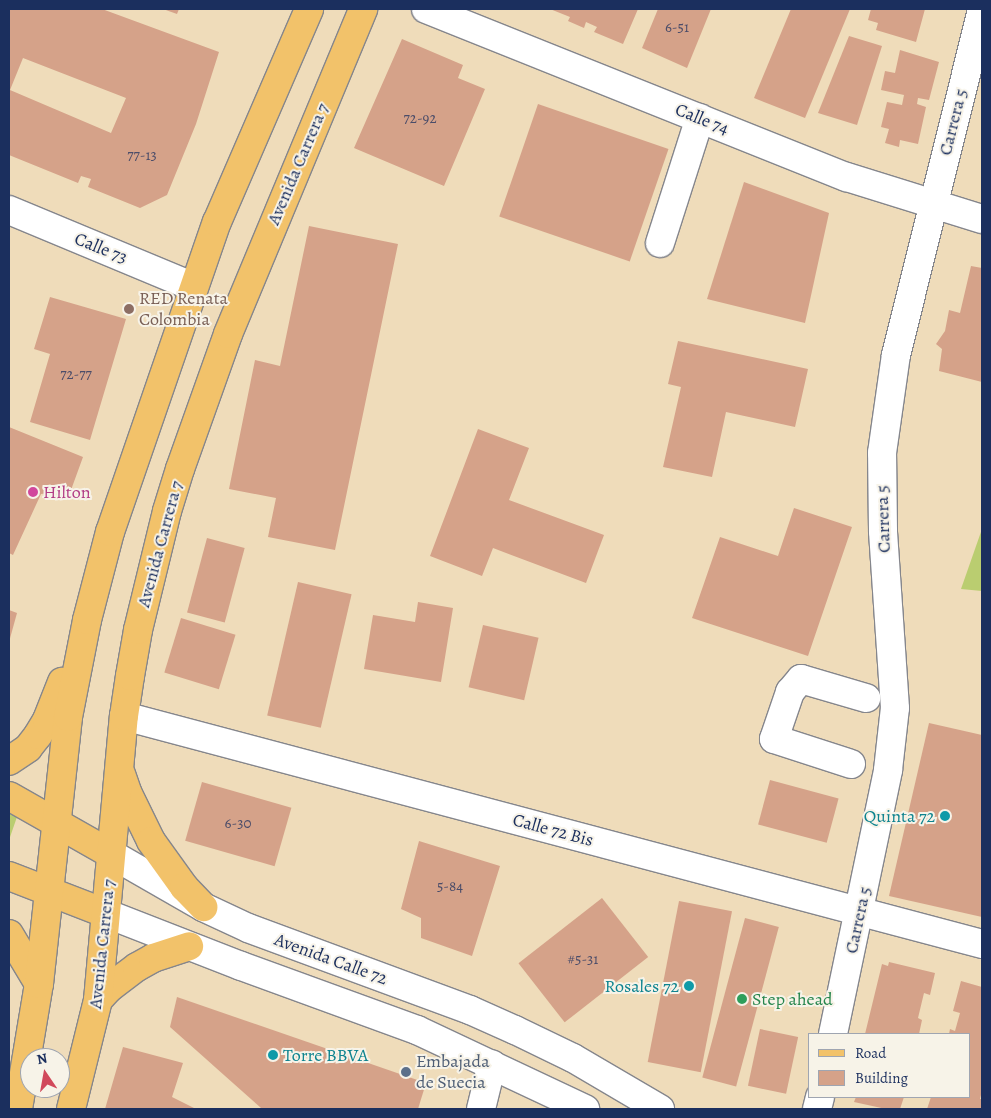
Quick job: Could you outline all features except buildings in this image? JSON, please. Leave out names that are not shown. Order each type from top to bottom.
[{"type":"main road","points":[[18,1109],[39,984],[68,717],[86,620],[110,532],[194,286],[249,145],[309,9]]},
{"type":"main road","name":"Avenida Carrera 7","points":[[71,1109],[98,1000],[124,716],[142,614],[180,469],[228,334],[363,9]]},
{"type":"main road","points":[[9,761],[28,748],[47,720],[86,620]]},
{"type":"main road","points":[[119,768],[128,794],[151,841],[184,887],[204,907]]},
{"type":"main road","name":"Avenida Calle 72","points":[[9,796],[111,854]]},
{"type":"main road","name":"Avenida Calle 72","points":[[9,876],[105,913]]},
{"type":"main road","points":[[9,934],[39,984]]},
{"type":"main road","points":[[98,1000],[137,967],[171,951],[189,946]]},
{"type":"street","name":"Calle 74","points":[[426,9],[847,177],[982,219]]},
{"type":"street","name":"Carrera 5","points":[[834,1033],[888,770],[895,708],[883,531],[882,453],[896,355],[982,9]]},
{"type":"street","points":[[660,243],[700,118]]},
{"type":"street","name":"Calle 73","points":[[9,210],[194,286]]},
{"type":"street","points":[[851,764],[774,739],[790,692],[801,679],[866,698]]},
{"type":"street","name":"Calle 72 Bis","points":[[124,716],[982,944]]},
{"type":"street","name":"Avenida Calle 72","points":[[111,854],[204,907],[248,928],[470,1010],[516,1030],[573,1058],[660,1109]]},
{"type":"street","name":"Avenida Calle 72","points":[[105,913],[417,1030],[585,1109]]},
{"type":"street","points":[[481,1109],[492,1064]]},
{"type":"green space","points":[[982,529],[982,591],[961,589]]},
{"type":"green space","points":[[9,810],[18,814],[9,840]]},
{"type":"place","name":"RED Renata Colombia","points":[[129,309]]},
{"type":"place","name":"Hilton","points":[[33,492]]},
{"type":"place","name":"Quinta 72","points":[[945,816]]},
{"type":"place","name":"Rosales 72","points":[[689,986]]},
{"type":"place","name":"Step ahead","points":[[742,999]]},
{"type":"place","name":"Torre BBVA","points":[[273,1055]]},
{"type":"place","name":"Embajada de Suecia","points":[[406,1072]]}]
